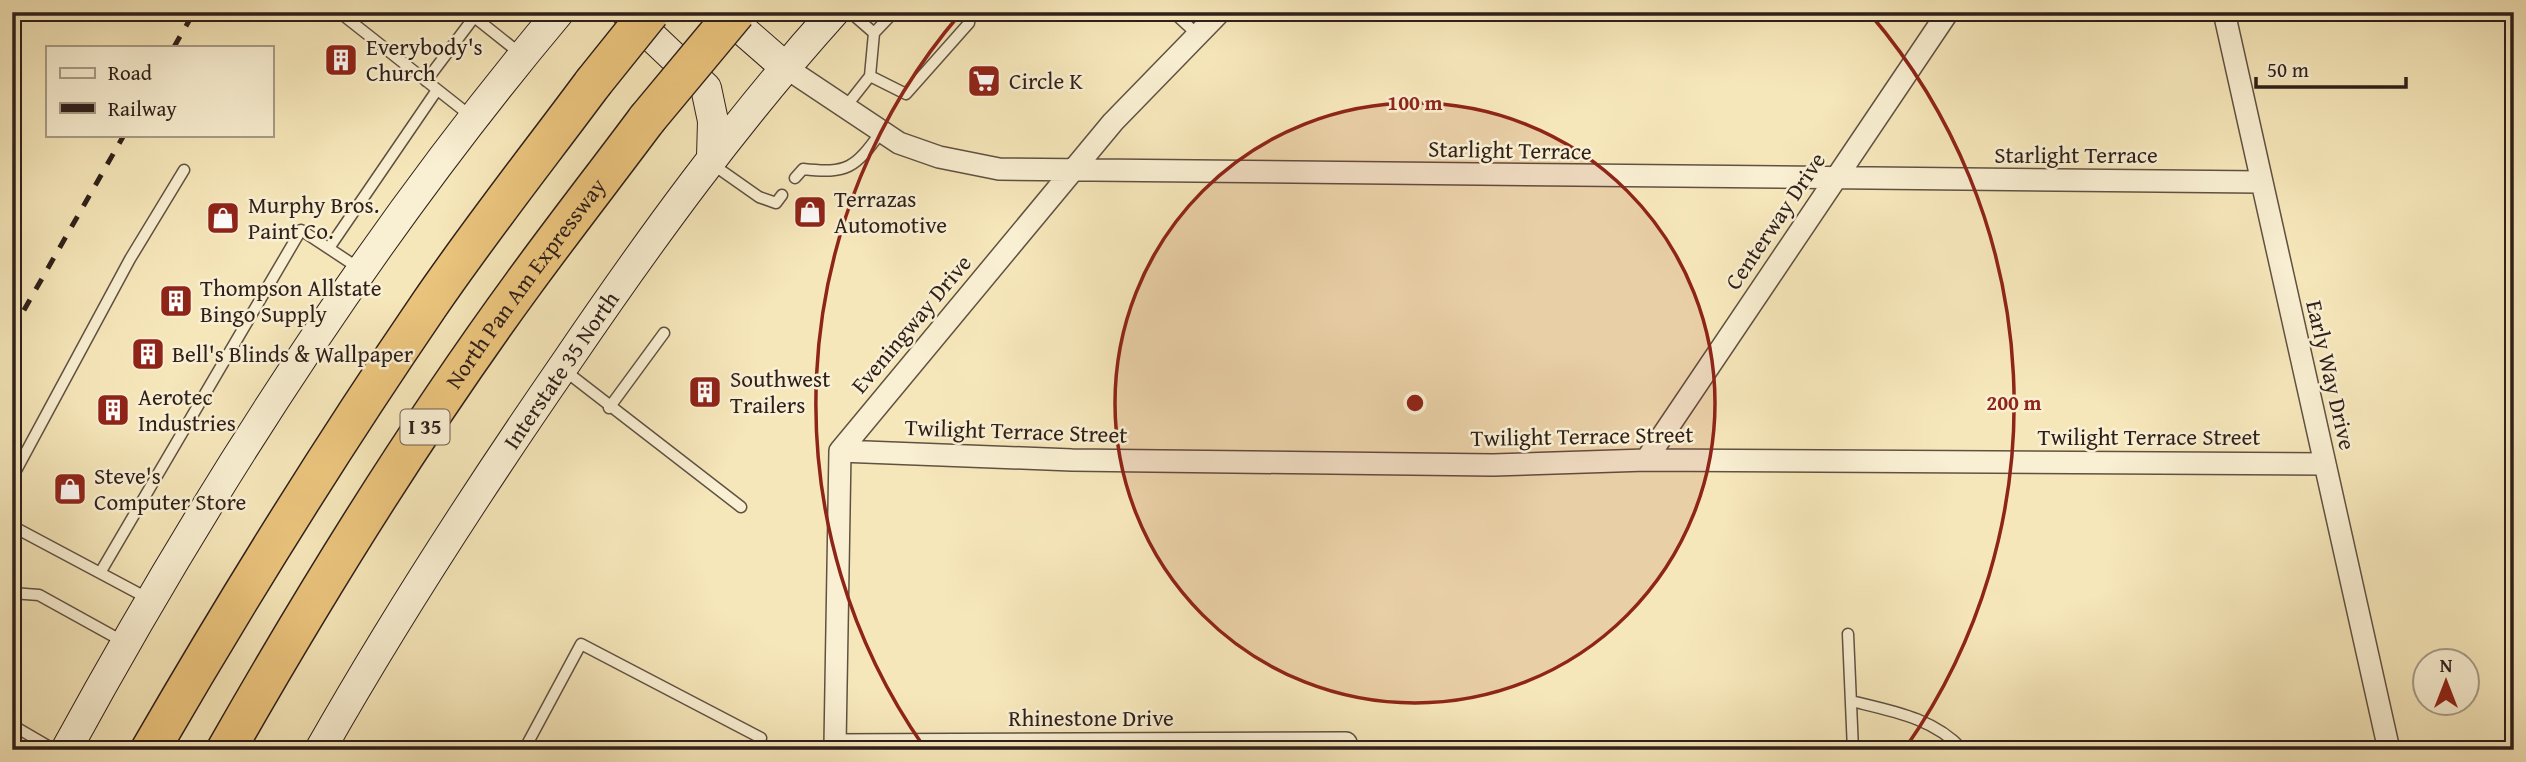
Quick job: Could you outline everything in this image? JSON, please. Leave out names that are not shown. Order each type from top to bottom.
[{"type":"highway","points":[[150,750],[224,622],[333,448],[430,303],[593,83],[650,12]]},
{"type":"highway","name":"North Pan Am Expressway","points":[[226,750],[317,593],[441,402],[522,285],[648,119],[736,12]]},
{"type":"main road","points":[[626,12],[706,88],[713,111],[710,159]]},
{"type":"main road","points":[[722,12],[785,67]]},
{"type":"main road","name":"Interstate 35 North","points":[[320,750],[367,667],[545,388],[562,368],[662,223],[710,159],[834,12]]},
{"type":"main road","points":[[66,750],[126,643],[276,397],[363,271],[522,55],[561,14]]},
{"type":"street","name":"Eveningway Drive","points":[[840,451],[1114,122],[1220,12]]},
{"type":"street","name":"Centerway Drive","points":[[1646,460],[1948,12]]},
{"type":"street","name":"Early Way Drive","points":[[2224,12],[2260,183],[2389,750]]},
{"type":"street","name":"Starlight Terrace","points":[[785,67],[844,109],[899,143],[939,157],[999,169],[1071,172],[2260,183]]},
{"type":"street","name":"Twilight Terrace Street","points":[[840,451],[1072,460],[1466,464],[1646,460],[2324,464]]},
{"type":"street","name":"Rhinestone Drive","points":[[840,451],[835,745],[1346,746]]},
{"type":"lane","points":[[340,12],[475,119]]},
{"type":"lane","points":[[850,12],[874,33]]},
{"type":"lane","points":[[844,109],[870,76],[874,33],[894,12]]},
{"type":"lane","points":[[870,76],[906,94],[969,23],[970,12]]},
{"type":"lane","points":[[1173,12],[1198,35]]},
{"type":"lane","points":[[426,81],[473,14],[522,55]]},
{"type":"lane","points":[[328,248],[437,90]]},
{"type":"lane","points":[[795,178],[803,169],[846,168],[861,160],[881,132]]},
{"type":"lane","points":[[710,159],[759,197],[776,203],[782,195]]},
{"type":"lane","points":[[12,478],[130,259],[184,170]]},
{"type":"lane","points":[[100,573],[301,230],[363,271]]},
{"type":"lane","points":[[609,408],[664,333]]},
{"type":"lane","points":[[562,368],[609,408],[741,507]]},
{"type":"lane","points":[[12,526],[151,601]]},
{"type":"lane","points":[[12,593],[40,595],[126,643]]},
{"type":"lane","points":[[1848,634],[1853,750]]},
{"type":"lane","points":[[524,750],[581,643],[761,738],[755,750]]},
{"type":"lane","points":[[1851,701],[1909,715],[1940,729],[1963,750]]},
{"type":"lane","points":[[12,725],[55,750]]},
{"type":"railway","points":[[175,46],[194,12]]},
{"type":"railway","points":[[12,331],[123,136]]},
{"type":"place","name":"Everybody's Church","points":[[341,60]]},
{"type":"place","name":"Circle K","points":[[984,81]]},
{"type":"place","name":"Terrazas Automotive","points":[[810,212]]},
{"type":"place","name":"Murphy Bros. Paint Co.","points":[[223,218]]},
{"type":"place","name":"Thompson Allstate Bingo Supply","points":[[176,301]]},
{"type":"place","name":"Bell's Blinds & Wallpaper","points":[[148,354]]},
{"type":"place","name":"Southwest Trailers","points":[[705,392]]},
{"type":"place","name":"Aerotec Industries","points":[[113,410]]},
{"type":"place","name":"Steve's Computer Store","points":[[70,489]]}]
